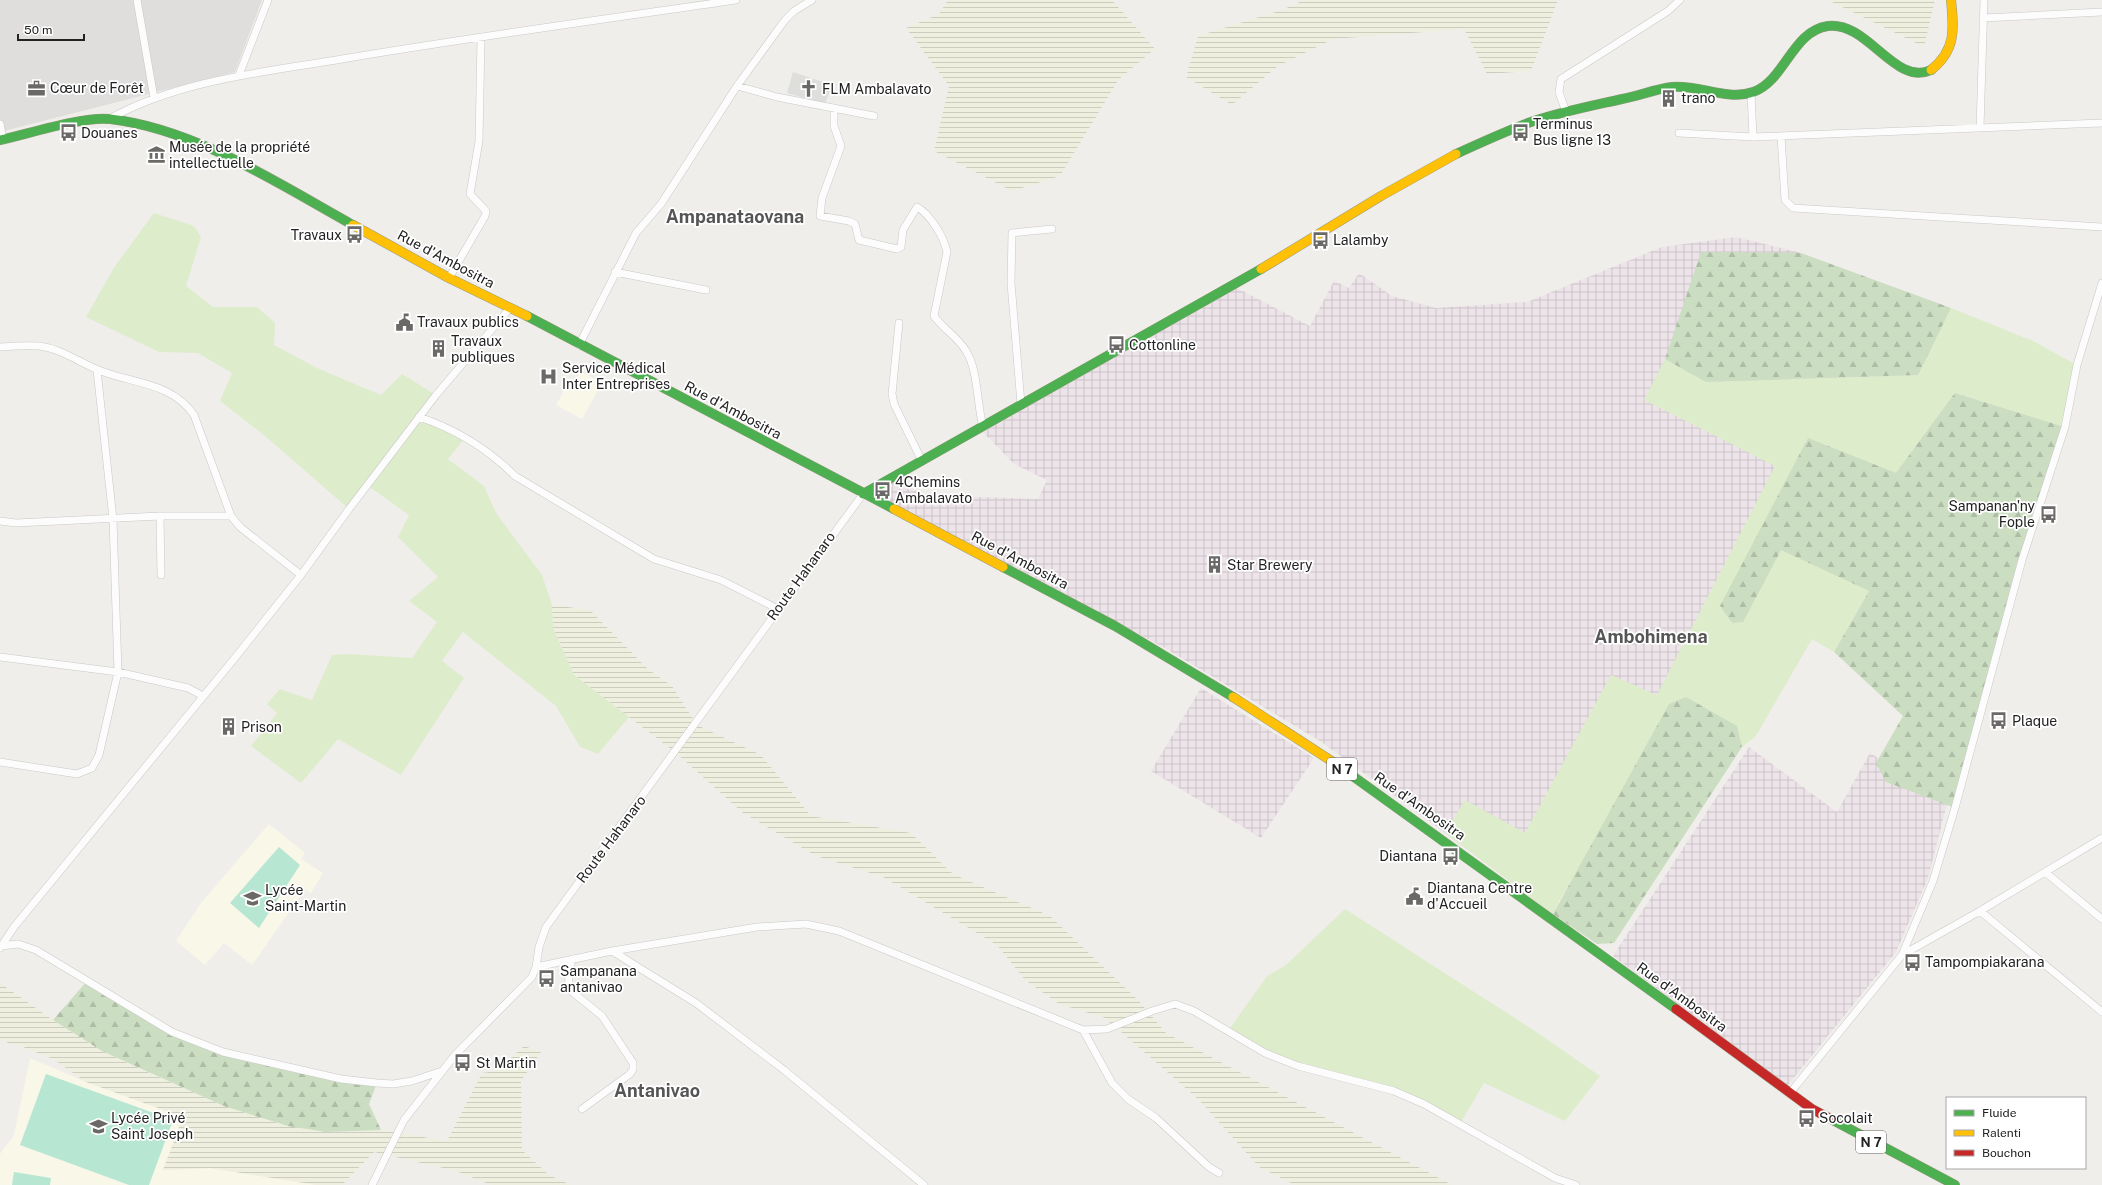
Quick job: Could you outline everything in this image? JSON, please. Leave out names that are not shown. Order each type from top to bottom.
[{"type":"main road","points":[[863,494],[1021,404],[1148,335],[1441,162],[1505,130],[1566,112],[1675,87],[1700,87],[1724,93],[1751,93],[1764,87],[1811,33],[1823,27],[1836,26],[1848,28],[1895,64],[1916,72],[1926,73],[1935,68],[1945,58],[1952,41],[1954,26],[1951,0]]},
{"type":"main road","name":"Rue d'Ambositra","points":[[1,140],[79,122],[109,119],[155,129],[201,144],[259,172],[449,278],[510,308],[1115,626],[1207,680],[1317,751],[1468,857],[1812,1109],[1833,1122],[1955,1185]]},
{"type":"street","points":[[137,0],[154,98]]},
{"type":"street","points":[[239,75],[268,0]]},
{"type":"street","points":[[109,119],[154,98],[239,75],[431,44],[481,38],[736,0]]},
{"type":"street","points":[[579,345],[636,233],[661,204],[737,86],[785,20],[794,11],[812,0]]},
{"type":"street","points":[[1566,112],[1559,92],[1561,79],[1668,11],[1680,0]]},
{"type":"street","points":[[1980,127],[1984,0]]},
{"type":"street","points":[[1983,18],[2102,12]]},
{"type":"street","points":[[449,278],[485,216],[486,211],[470,194],[479,141],[481,38]]},
{"type":"street","points":[[737,86],[777,97],[874,116]]},
{"type":"street","points":[[1751,93],[1753,137]]},
{"type":"street","points":[[834,108],[834,126],[841,146],[822,198],[820,216],[849,221],[855,224],[859,240],[897,249],[902,247],[903,230],[917,207],[924,211],[945,243],[947,252],[934,316],[967,351],[973,370],[983,427]]},
{"type":"street","points":[[1679,133],[1753,137],[2102,122]]},
{"type":"street","points":[[0,124],[1,140]]},
{"type":"street","points":[[1781,136],[1785,200],[1793,208],[2102,227]]},
{"type":"street","points":[[1021,404],[1011,283],[1012,233],[1052,229]]},
{"type":"street","points":[[615,272],[706,290]]},
{"type":"street","points":[[1790,1093],[1902,955],[1933,880],[1955,808],[2022,560],[2065,427],[2077,365],[2102,283]]},
{"type":"street","points":[[0,947],[24,915],[301,575],[419,417],[510,308]]},
{"type":"street","points":[[899,323],[892,394],[894,404],[922,461]]},
{"type":"street","points":[[0,347],[26,345],[65,353],[97,370],[164,389],[188,406],[194,414],[231,516],[240,527],[301,575]]},
{"type":"street","points":[[0,762],[76,774],[92,768],[99,755],[118,672],[113,519],[97,370]]},
{"type":"street","points":[[419,417],[445,426],[497,458],[515,476],[654,559],[721,580],[778,609]]},
{"type":"street","name":"Route Hahanaro","points":[[372,1185],[404,1120],[442,1071],[532,977],[536,967],[539,947],[546,927],[664,768],[706,707],[863,494]]},
{"type":"street","points":[[0,521],[16,522],[113,519],[160,516],[231,516]]},
{"type":"street","points":[[160,516],[162,575]]},
{"type":"street","points":[[0,657],[118,672],[182,687],[203,696]]},
{"type":"street","points":[[1902,955],[1980,911],[2102,838]]},
{"type":"street","points":[[2045,872],[2102,919]]},
{"type":"street","points":[[1980,911],[2102,1012]]},
{"type":"street","points":[[536,967],[612,951],[757,927],[806,924],[839,930],[1082,1030],[1107,1029],[1152,1010],[1175,1004],[1194,1011],[1265,1053],[1298,1066],[1394,1091],[1412,1099],[1443,1114],[1555,1178],[1576,1185]]},
{"type":"street","points":[[0,947],[18,944],[36,950],[172,1032],[222,1052],[341,1079],[377,1084],[393,1084],[412,1081],[442,1071]]},
{"type":"street","points":[[612,951],[703,1008],[784,1070],[924,1185]]},
{"type":"street","points":[[572,959],[568,984],[571,991],[602,1016],[633,1063],[633,1069],[630,1074],[582,1109]]},
{"type":"street","points":[[1082,1030],[1112,1083],[1128,1099],[1156,1118],[1209,1167],[1218,1173]]},
{"type":"shaded area","points":[[0,0],[262,0],[235,72],[0,132]]},
{"type":"shaded area","name":"FLM Ambalavato","points":[[793,72],[832,85],[825,104],[787,93]]},
{"type":"shaded area","points":[[1736,237],[1801,253],[2009,344],[1548,908],[1320,741],[1163,647],[889,502],[893,479],[924,495],[1038,499],[1047,480],[1014,464],[983,432],[1237,288],[1310,326],[1334,281],[1349,288],[1359,273],[1392,296],[1436,308],[1527,302],[1662,247]]},
{"type":"shaded area","points":[[580,371],[602,383],[582,419],[556,405],[571,378],[575,380]]},
{"type":"shaded area","points":[[1201,688],[1314,758],[1261,838],[1151,771]]},
{"type":"shaded area","points":[[1749,747],[1837,812],[1870,753],[1948,800],[1928,878],[1896,952],[1788,1085],[1613,956]]},
{"type":"shaded area","name":"Lycée Saint-Martin","points":[[269,824],[305,853],[301,859],[323,873],[311,893],[302,888],[301,890],[303,892],[252,965],[224,943],[205,965],[176,941],[201,903]]},
{"type":"shaded area","name":"Lycée Privé Saint Joseph","points":[[30,1058],[86,1082],[183,1117],[163,1170],[210,1168],[317,1185],[0,1185],[0,1154],[14,1135]]},
{"type":"green space","points":[[948,0],[1112,0],[1155,49],[1119,79],[1060,176],[1012,191],[934,151],[949,86],[906,28],[939,14]]},
{"type":"green space","points":[[1304,0],[1558,0],[1531,71],[1487,74],[1464,29],[1333,39],[1278,66],[1232,105],[1186,77],[1198,36],[1282,10]]},
{"type":"green space","points":[[1828,0],[1935,0],[1924,47]]},
{"type":"green space","points":[[154,213],[194,226],[201,237],[186,286],[213,307],[257,307],[275,323],[274,345],[317,368],[381,395],[402,374],[436,395],[419,417],[465,438],[448,459],[484,486],[496,513],[542,575],[552,605],[553,628],[574,675],[629,717],[598,754],[580,747],[556,706],[463,632],[442,661],[464,678],[401,775],[338,739],[301,783],[251,746],[277,713],[267,704],[280,689],[312,700],[332,655],[349,654],[412,658],[437,622],[409,601],[438,577],[398,537],[409,515],[367,485],[349,509],[265,436],[220,401],[232,373],[198,353],[159,352],[86,317],[115,266]]},
{"type":"green space","points":[[1701,252],[1801,253],[1951,308],[1918,375],[1706,382],[1665,359]]},
{"type":"green space","points":[[1951,308],[2033,341],[2077,365],[2065,427],[1955,393],[1896,473],[1807,438],[1743,622],[1781,549],[1869,591],[1834,652],[1812,639],[1756,736],[1742,747],[1736,726],[1686,697],[1559,901],[1553,914],[1445,833],[1465,800],[1525,833],[1611,675],[1657,695],[1775,466],[1644,400],[1665,359],[1706,382],[1918,375]]},
{"type":"green space","points":[[1955,393],[2065,427],[2044,505],[2022,560],[1955,808],[1886,782],[1876,763],[1903,716],[1834,652],[1869,591],[1781,550],[1743,622],[1732,623],[1720,606],[1808,438],[1896,473]]},
{"type":"green space","points":[[552,605],[590,610],[648,669],[672,686],[697,725],[761,755],[811,816],[911,833],[953,874],[1050,916],[1137,999],[1166,1033],[1452,1185],[1295,1185],[1259,1167],[1198,1099],[1105,1018],[1059,1004],[1025,980],[997,945],[883,877],[816,856],[743,813],[676,753],[574,675],[553,628]]},
{"type":"green space","points":[[1686,697],[1737,726],[1742,747],[1614,943],[1597,944],[1553,914],[1669,704]]},
{"type":"green space","points":[[279,847],[300,865],[259,928],[230,903]]},
{"type":"green space","points":[[1345,909],[1535,1031],[1600,1076],[1565,1121],[1484,1083],[1460,1124],[1394,1091],[1298,1066],[1228,1031],[1267,976],[1286,965]]},
{"type":"green space","points":[[87,981],[144,1016],[223,1052],[377,1083],[369,1104],[381,1130],[326,1132],[288,1126],[224,1106],[102,1051],[53,1020]]},
{"type":"green space","points":[[0,983],[53,1020],[102,1051],[143,1070],[224,1106],[288,1126],[326,1132],[381,1130],[447,1141],[482,1073],[497,1071],[524,1046],[541,1052],[521,1081],[522,1150],[549,1175],[571,1185],[491,1185],[456,1171],[374,1152],[342,1185],[317,1185],[210,1168],[163,1170],[183,1117],[86,1082],[53,1059],[23,1047],[8,1043],[0,1038]]},
{"type":"green space","points":[[46,1074],[173,1120],[149,1185],[129,1185],[20,1145]]},
{"type":"green space","points":[[14,1172],[51,1178],[50,1185],[12,1185]]},
{"type":"traffic: fast","points":[[1456,154],[1510,130],[1540,119],[1666,88],[1692,88],[1733,95],[1753,92],[1764,86],[1773,78],[1797,46],[1806,37],[1816,30],[1828,26],[1842,27],[1856,33],[1905,70],[1918,73],[1931,70]]},
{"type":"traffic: fast","points":[[0,140],[85,120],[110,119],[142,125],[174,134],[236,160],[353,225]]},
{"type":"traffic: fast","points":[[863,494],[1261,269]]},
{"type":"traffic: fast","points":[[527,316],[894,509]]},
{"type":"traffic: fast","points":[[1003,567],[1115,626],[1233,697]]},
{"type":"traffic: fast","points":[[1336,764],[1676,1009]]},
{"type":"traffic: fast","points":[[1829,1118],[1955,1185]]},
{"type":"traffic: slow","points":[[1931,70],[1945,55],[1952,39],[1953,21],[1951,0]]},
{"type":"traffic: slow","points":[[1261,269],[1381,196],[1456,154]]},
{"type":"traffic: slow","points":[[353,225],[449,278],[527,316]]},
{"type":"traffic: slow","points":[[894,509],[1003,567]]},
{"type":"traffic: slow","points":[[1233,697],[1336,764]]},
{"type":"traffic: jam","points":[[1676,1009],[1812,1109],[1829,1118]]},
{"type":"place","name":"Cœur de Forêt","points":[[37,88]]},
{"type":"place","name":"FLM Ambalavato","points":[[809,89]]},
{"type":"place","name":"trano","points":[[1668,98]]},
{"type":"place","name":"Terminus Bus ligne 13","points":[[1520,132]]},
{"type":"place","name":"Douanes","points":[[68,133]]},
{"type":"place","name":"Musée de la propriété intellectuelle","points":[[156,155]]},
{"type":"place","name":"Travaux","points":[[355,235]]},
{"type":"place","name":"Lalamby","points":[[1320,240]]},
{"type":"place","name":"Travaux publics","points":[[404,322]]},
{"type":"place","name":"Cottonline","points":[[1116,345]]},
{"type":"place","name":"Travaux publiques","points":[[438,349]]},
{"type":"place","name":"Service Médical Inter Entreprises","points":[[549,376]]},
{"type":"place","name":"4Chemins Ambalavato","points":[[882,490]]},
{"type":"place","name":"Sampanan'ny Fople","points":[[2048,514]]},
{"type":"place","name":"Star Brewery","points":[[1214,565]]},
{"type":"place","name":"Plaque","points":[[1999,721]]},
{"type":"place","name":"Prison","points":[[228,727]]},
{"type":"place","name":"Diantana","points":[[1450,856]]},
{"type":"place","name":"Diantana Centre d'Accueil","points":[[1414,896]]},
{"type":"place","name":"Lycée Saint-Martin","points":[[252,898]]},
{"type":"place","name":"Tampompiakarana","points":[[1912,962]]},
{"type":"place","name":"Sampanana antanivao","points":[[547,979]]},
{"type":"place","name":"St Martin","points":[[463,1063]]},
{"type":"place","name":"Socolait","points":[[1806,1118]]},
{"type":"place","name":"Lycée Privé Saint Joseph","points":[[98,1126]]},
{"type":"district","name":"Ampanataovana","points":[[735,216]]},
{"type":"district","name":"Ambohimena","points":[[1651,636]]},
{"type":"district","name":"Antanivao","points":[[657,1090]]}]
